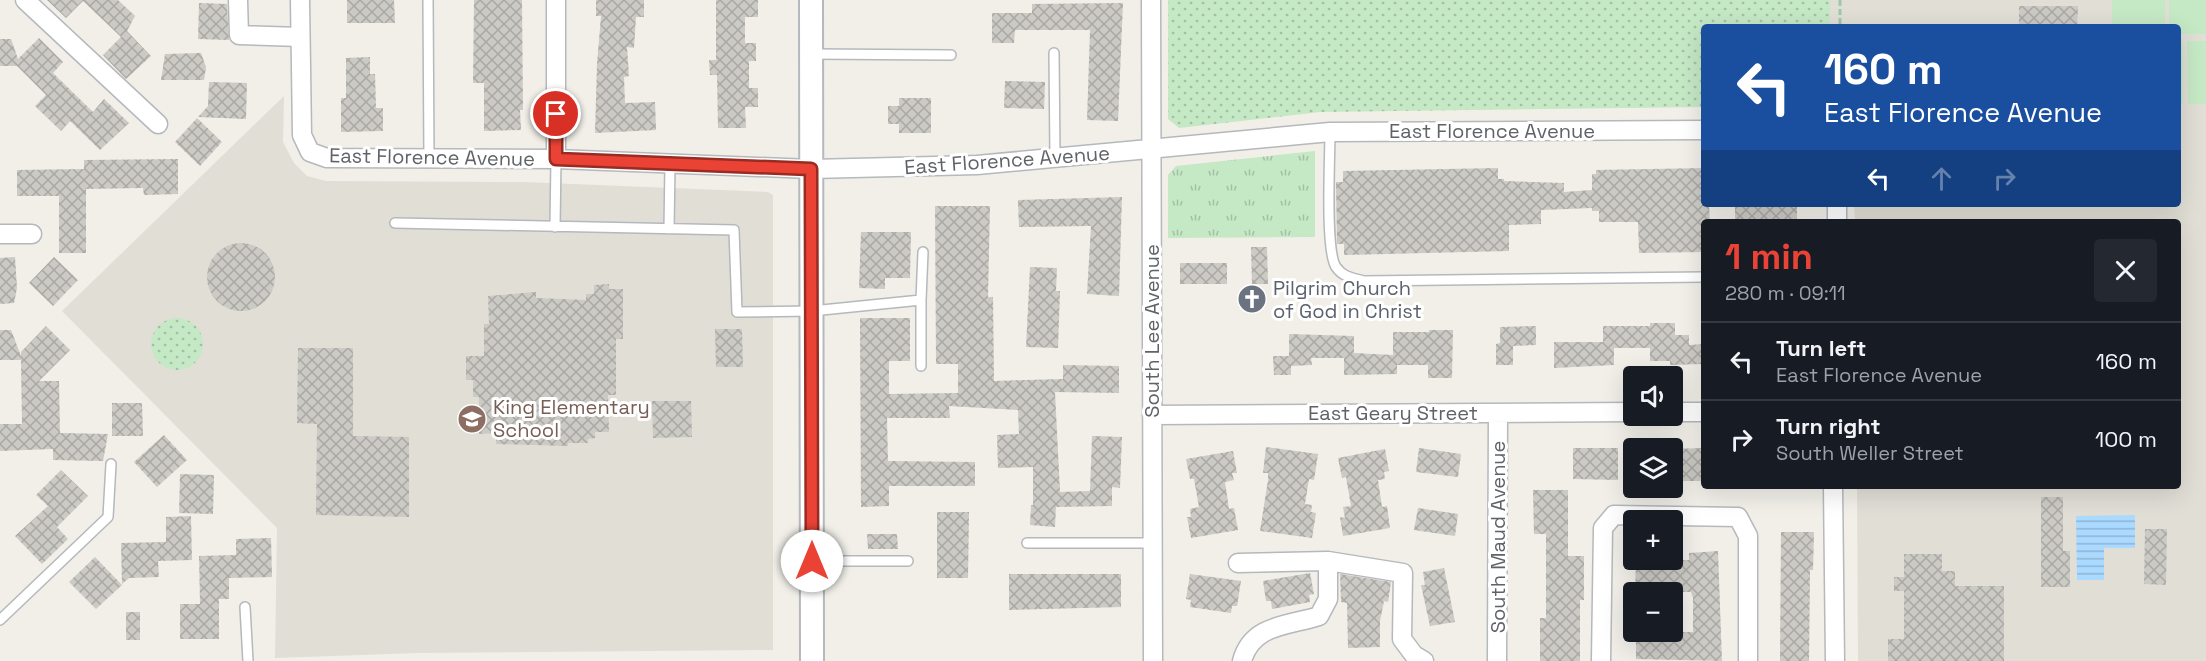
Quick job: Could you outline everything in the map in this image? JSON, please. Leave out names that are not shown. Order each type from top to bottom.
[{"type":"street","points":[[25,0],[158,124]]},
{"type":"street","points":[[238,0],[239,35],[300,37],[300,0]]},
{"type":"street","points":[[556,0],[556,159]]},
{"type":"street","points":[[811,0],[812,661]]},
{"type":"street","name":"South Lee Avenue","points":[[1151,0],[1153,661]]},
{"type":"street","name":"East Florence Avenue","points":[[300,37],[302,135],[310,152],[327,158],[556,159],[811,169],[977,165],[1330,132],[1701,130]]},
{"type":"street","points":[[0,234],[32,234]]},
{"type":"street","name":"East Geary Street","points":[[1152,415],[1623,412]]},
{"type":"street","points":[[1683,412],[1701,412]]},
{"type":"street","name":"South Maud Avenue","points":[[1497,661],[1498,413]]},
{"type":"street","points":[[1833,489],[1835,661]]},
{"type":"street","points":[[1601,661],[1603,528],[1614,515],[1738,517],[1748,536],[1748,661]]},
{"type":"street","points":[[1242,661],[1248,644],[1261,632],[1319,616],[1328,599],[1328,561]]},
{"type":"street","points":[[1238,563],[1328,561],[1403,573],[1402,639],[1414,655],[1424,661]]},
{"type":"lane","points":[[428,0],[429,159]]},
{"type":"lane","points":[[1054,53],[1055,158]]},
{"type":"lane","points":[[811,54],[951,55]]},
{"type":"lane","points":[[1330,132],[1330,255],[1342,274],[1350,278],[1364,281],[1701,277]]},
{"type":"lane","points":[[555,227],[556,159]]},
{"type":"lane","points":[[669,229],[670,165]]},
{"type":"lane","points":[[395,224],[734,230],[737,312],[812,311],[921,300]]},
{"type":"lane","points":[[921,366],[923,252]]},
{"type":"lane","points":[[0,620],[108,517],[111,464]]},
{"type":"lane","points":[[1027,543],[1152,543]]},
{"type":"lane","points":[[812,561],[908,561]]},
{"type":"lane","points":[[245,607],[248,661]]},
{"type":"path","points":[[1840,0],[1840,24]]},
{"type":"shaded area","points":[[1830,0],[2206,0],[2206,661],[1858,661],[1857,489],[2181,489],[2181,219],[1855,219],[1854,207],[2181,207],[2181,24],[1830,24]]},
{"type":"shaded area","name":"King Elementary School","points":[[284,96],[283,142],[294,163],[307,176],[326,181],[524,182],[768,192],[773,195],[773,650],[418,653],[275,658],[277,528],[62,311]]},
{"type":"green space","points":[[1168,0],[1830,0],[1830,24],[1701,24],[1701,107],[1320,112],[1179,128],[1168,119]]},
{"type":"green space","points":[[2112,0],[2165,0],[2165,24],[2112,24]]},
{"type":"green space","points":[[2169,0],[2206,0],[2206,34],[2181,34],[2181,24],[2169,24]]},
{"type":"green space","points":[[2181,41],[2183,41],[2183,104],[2181,104]]},
{"type":"green space","points":[[2187,41],[2206,41],[2206,104],[2188,104]]},
{"type":"green space","points":[[1315,151],[1315,237],[1168,238],[1168,175],[1176,166]]},
{"type":"green space","points":[[172,318],[182,318],[196,325],[203,344],[196,363],[182,370],[172,370],[162,366],[155,359],[151,349],[151,339],[155,329],[162,322]]},
{"type":"water","points":[[2135,515],[2135,548],[2104,548],[2104,580],[2077,580],[2076,516]]},
{"type":"building","points":[[47,0],[118,0],[135,16],[127,31],[151,56],[126,79],[103,55],[121,37],[83,1],[66,18]]},
{"type":"building","points":[[347,0],[394,0],[395,23],[347,23]]},
{"type":"building","points":[[474,0],[522,0],[523,110],[520,110],[521,130],[484,131],[484,83],[473,83]]},
{"type":"building","points":[[596,0],[644,0],[644,17],[636,17],[634,48],[627,47],[629,76],[624,77],[625,103],[655,102],[656,130],[595,133],[601,16],[596,16]]},
{"type":"building","points":[[716,0],[758,0],[758,17],[745,17],[745,43],[756,43],[756,61],[749,61],[749,88],[758,88],[758,107],[745,107],[746,128],[718,128],[717,75],[710,75],[709,60],[716,60]]},
{"type":"building","points":[[199,3],[227,4],[229,40],[198,39]]},
{"type":"building","points":[[1123,3],[1118,121],[1087,120],[1090,30],[1015,30],[1014,43],[992,43],[992,13],[1032,13],[1032,4]]},
{"type":"building","points":[[2019,6],[2078,6],[2077,24],[2019,24]]},
{"type":"building","points":[[39,38],[63,62],[53,73],[93,112],[104,99],[129,123],[100,150],[70,121],[61,131],[35,106],[46,95],[17,66],[0,66],[0,39],[11,39],[18,59]]},
{"type":"building","points":[[201,53],[206,67],[204,80],[161,80],[165,54]]},
{"type":"building","points":[[370,57],[370,74],[375,74],[376,108],[383,108],[383,131],[341,132],[341,98],[346,98],[346,58]]},
{"type":"building","points":[[1005,81],[1045,82],[1044,109],[1004,108]]},
{"type":"building","points":[[209,82],[247,83],[246,119],[198,117],[208,106]]},
{"type":"building","points":[[899,98],[931,98],[931,133],[899,133],[899,124],[888,124],[888,106],[899,106]]},
{"type":"building","points":[[197,118],[222,142],[200,166],[175,142]]},
{"type":"building","points":[[178,159],[178,194],[144,195],[143,188],[86,189],[86,253],[59,253],[59,196],[17,196],[17,170],[84,169],[84,160]]},
{"type":"building","points":[[1498,168],[1498,179],[1564,183],[1564,192],[1592,190],[1592,174],[1596,174],[1596,170],[1701,168],[1701,207],[1709,207],[1710,219],[1701,219],[1701,252],[1639,253],[1638,222],[1599,222],[1599,211],[1592,211],[1592,208],[1541,210],[1541,224],[1509,225],[1509,251],[1344,255],[1344,244],[1337,244],[1336,182],[1343,182],[1343,171]]},
{"type":"building","points":[[1122,197],[1119,296],[1087,294],[1091,226],[1019,227],[1018,200]]},
{"type":"building","points":[[935,206],[990,206],[988,297],[993,297],[994,381],[1063,379],[1063,365],[1119,366],[1119,393],[1055,392],[1060,492],[1090,491],[1092,436],[1122,437],[1120,488],[1112,487],[1112,506],[1056,507],[1055,527],[1030,525],[1031,505],[1033,505],[1033,467],[998,468],[997,435],[1019,434],[1018,410],[949,406],[950,418],[887,418],[888,461],[975,462],[975,486],[889,486],[889,506],[861,507],[860,318],[910,318],[910,361],[889,361],[889,394],[958,393],[958,364],[936,364]]},
{"type":"building","points":[[1735,207],[1797,207],[1797,219],[1735,219]]},
{"type":"building","points":[[861,232],[911,232],[910,278],[885,278],[885,289],[859,288]]},
{"type":"building","points":[[234,243],[248,243],[260,248],[270,258],[275,277],[270,296],[260,306],[248,311],[234,311],[222,306],[212,296],[207,284],[207,270],[212,258],[222,248]]},
{"type":"building","points":[[1251,247],[1267,247],[1268,284],[1252,284]]},
{"type":"building","points":[[15,257],[17,288],[14,303],[0,304],[0,258]]},
{"type":"building","points":[[54,257],[78,280],[53,306],[29,283]]},
{"type":"building","points":[[1180,263],[1227,263],[1227,284],[1180,284]]},
{"type":"building","points":[[1030,267],[1057,268],[1056,291],[1060,291],[1058,348],[1026,347]]},
{"type":"building","points":[[609,284],[609,289],[623,289],[623,339],[616,339],[616,395],[608,395],[609,432],[595,432],[595,438],[588,439],[588,443],[568,443],[568,446],[496,444],[496,433],[479,434],[479,397],[473,397],[473,380],[466,380],[466,356],[484,356],[484,324],[489,324],[488,296],[536,292],[536,298],[586,300],[586,294],[594,294],[594,285]]},
{"type":"building","points":[[1650,323],[1675,323],[1675,335],[1689,335],[1689,345],[1701,344],[1701,364],[1670,365],[1670,361],[1650,361],[1650,348],[1614,348],[1614,365],[1554,368],[1554,342],[1603,342],[1603,326],[1650,326]]},
{"type":"building","points":[[46,326],[70,350],[39,381],[59,381],[60,433],[108,434],[103,461],[53,460],[53,449],[0,451],[0,424],[22,424],[21,360],[0,360],[0,330],[11,330],[21,356],[21,352]]},
{"type":"building","points":[[1536,326],[1536,345],[1513,346],[1513,365],[1496,365],[1496,344],[1500,343],[1500,327]]},
{"type":"building","points":[[715,329],[742,329],[743,367],[716,367]]},
{"type":"building","points":[[1429,330],[1453,330],[1452,378],[1428,378],[1428,365],[1397,365],[1397,374],[1344,375],[1344,358],[1311,358],[1312,365],[1291,366],[1291,375],[1274,375],[1273,356],[1289,356],[1289,334],[1354,336],[1354,353],[1393,355],[1393,332],[1429,332]]},
{"type":"building","points":[[298,348],[353,348],[353,436],[409,437],[409,517],[316,515],[317,424],[297,423]]},
{"type":"building","points":[[652,401],[691,401],[692,437],[653,438]]},
{"type":"building","points":[[112,403],[142,403],[143,436],[112,436]]},
{"type":"building","points":[[164,435],[187,460],[157,487],[134,462]]},
{"type":"building","points":[[1266,447],[1318,454],[1314,480],[1309,479],[1305,504],[1312,505],[1311,512],[1316,513],[1312,538],[1260,531],[1268,480],[1268,473],[1263,473]]},
{"type":"building","points":[[1419,448],[1461,454],[1458,477],[1416,472]]},
{"type":"building","points":[[1573,448],[1618,448],[1618,480],[1573,479]]},
{"type":"building","points":[[1701,448],[1701,481],[1683,481],[1683,449]]},
{"type":"building","points":[[1385,449],[1389,471],[1384,472],[1385,479],[1378,480],[1382,507],[1387,506],[1390,528],[1343,536],[1340,517],[1345,518],[1343,507],[1351,506],[1346,477],[1342,478],[1338,458]]},
{"type":"building","points":[[1233,451],[1237,473],[1232,473],[1234,480],[1225,482],[1229,509],[1234,508],[1238,530],[1191,538],[1187,517],[1191,517],[1190,509],[1199,507],[1194,479],[1190,479],[1186,459]]},
{"type":"building","points":[[61,470],[88,496],[57,527],[68,539],[42,564],[15,536],[48,506],[36,495]]},
{"type":"building","points":[[180,474],[214,475],[213,514],[179,513]]},
{"type":"building","points":[[1533,490],[1568,490],[1568,556],[1584,556],[1584,600],[1580,600],[1580,661],[1540,661],[1540,618],[1546,618],[1546,534],[1534,534]]},
{"type":"building","points":[[2041,497],[2063,497],[2063,551],[2070,551],[2070,587],[2041,587]]},
{"type":"building","points":[[1418,508],[1458,514],[1455,536],[1414,530]]},
{"type":"building","points":[[937,512],[969,512],[968,578],[937,578]]},
{"type":"building","points":[[191,516],[192,560],[158,561],[159,577],[129,578],[122,584],[121,543],[166,542],[166,517]]},
{"type":"building","points":[[2145,529],[2167,529],[2166,585],[2144,584]]},
{"type":"building","points":[[1781,532],[1814,532],[1813,570],[1810,570],[1809,661],[1780,661]]},
{"type":"building","points":[[867,534],[897,534],[898,549],[868,549]]},
{"type":"building","points":[[271,538],[272,577],[229,578],[229,599],[219,599],[219,639],[180,639],[180,604],[200,604],[199,556],[236,555],[236,539]]},
{"type":"building","points":[[1718,551],[1722,661],[1636,659],[1636,642],[1683,642],[1683,632],[1693,632],[1693,598],[1691,592],[1683,592],[1683,582],[1635,582],[1636,570],[1683,570],[1683,560],[1689,560],[1689,553]]},
{"type":"building","points":[[1904,554],[1942,554],[1942,571],[1955,571],[1955,586],[2004,586],[2004,661],[1888,661],[1888,639],[1904,639],[1904,591],[1894,591],[1894,577],[1904,577]]},
{"type":"building","points":[[95,557],[122,585],[96,609],[69,582]]},
{"type":"building","points":[[1444,568],[1455,622],[1430,626],[1421,585],[1425,585],[1423,572]]},
{"type":"building","points":[[1310,573],[1314,594],[1309,595],[1310,602],[1272,609],[1271,601],[1266,601],[1263,581]]},
{"type":"building","points":[[1009,574],[1121,574],[1121,607],[1009,610]]},
{"type":"building","points":[[1190,574],[1241,581],[1237,606],[1232,606],[1231,613],[1190,607],[1191,600],[1186,599]]},
{"type":"building","points":[[1340,574],[1391,582],[1388,602],[1384,601],[1380,621],[1380,647],[1348,648],[1347,603],[1341,602]]},
{"type":"building","points":[[126,612],[140,612],[140,640],[126,640]]},
{"type":"place","name":"Pilgrim Church of God in Christ","points":[[1252,299]]},
{"type":"place","name":"King Elementary School","points":[[472,419]]},
{"type":"route","points":[[556,114],[556,159],[811,169],[812,561]]}]
